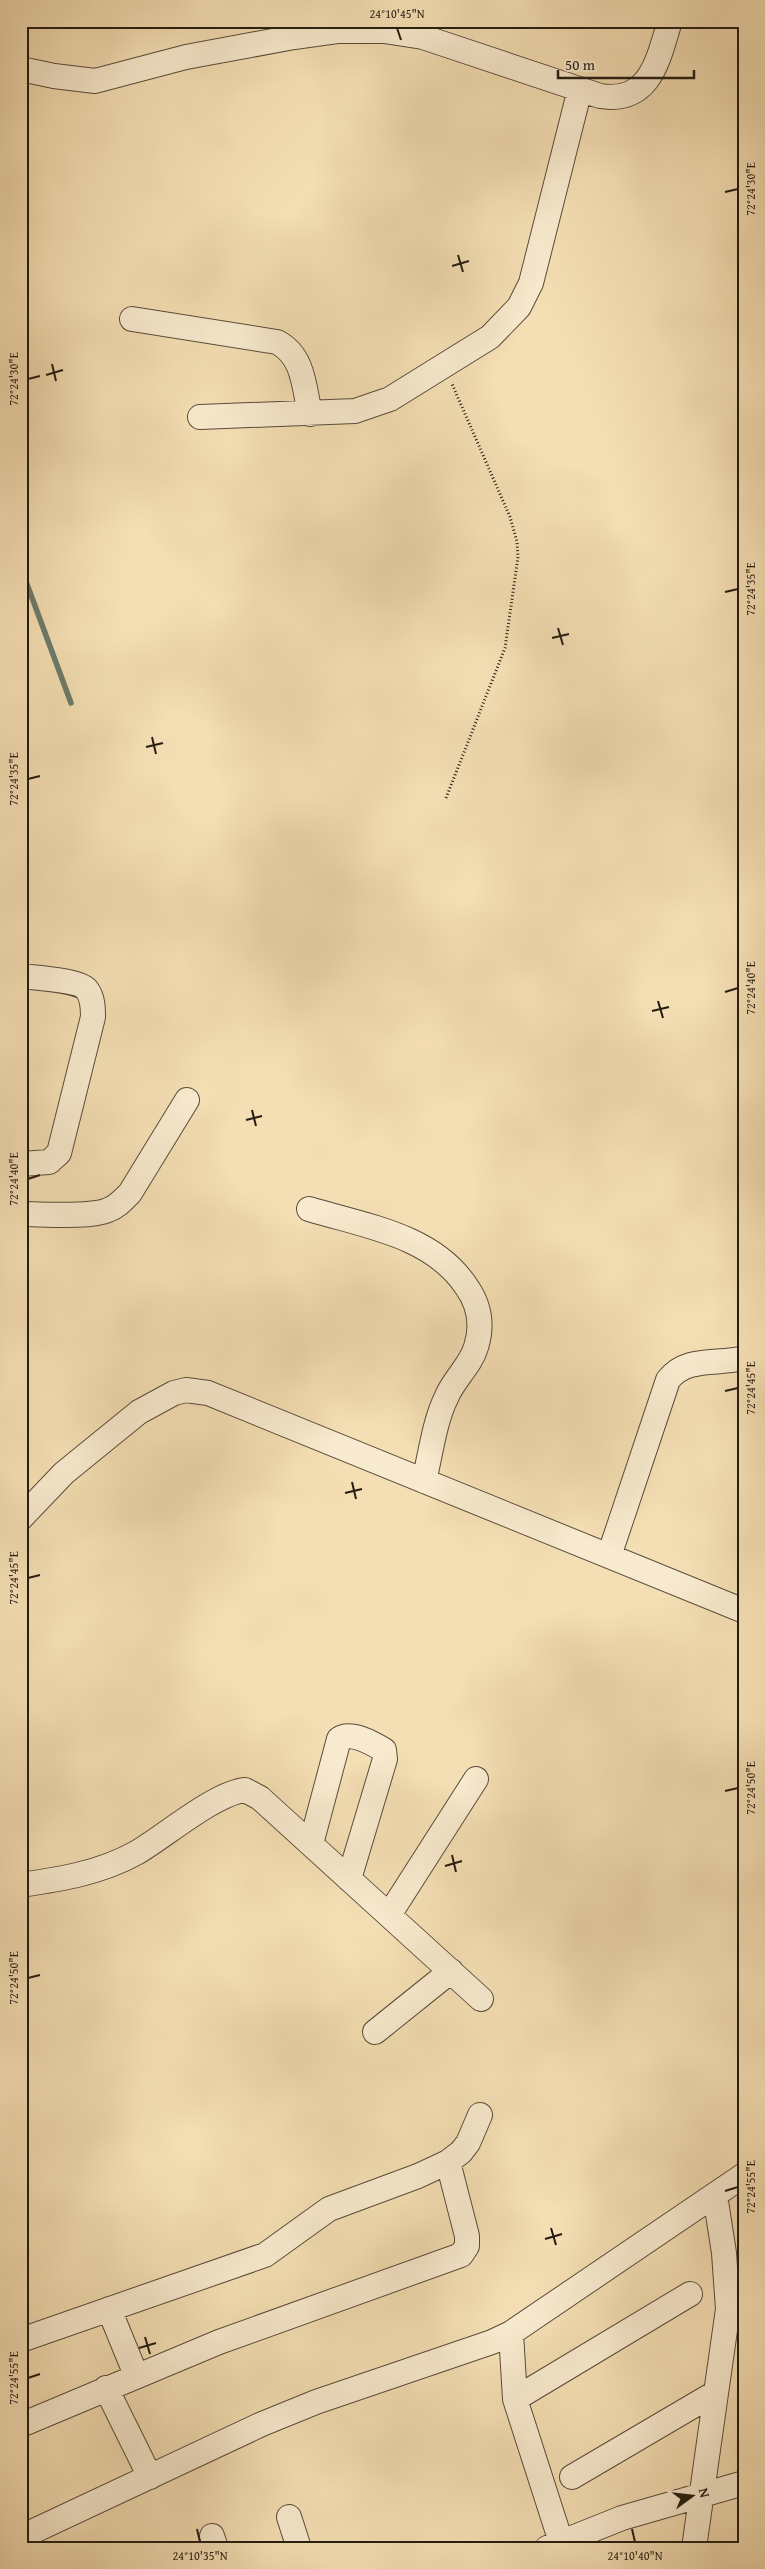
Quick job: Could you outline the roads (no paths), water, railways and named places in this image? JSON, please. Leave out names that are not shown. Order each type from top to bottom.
[{"type":"street","points":[[21,69],[54,76],[95,81],[186,57],[294,37],[337,32],[384,31],[423,37],[580,89],[615,98],[629,94],[642,86],[651,76],[670,21]]},
{"type":"street","points":[[200,417],[310,414],[355,411],[370,407],[390,399],[490,337],[507,321],[523,299],[531,283],[580,89]]},
{"type":"street","points":[[132,319],[277,342],[288,348],[295,355],[300,366],[310,414]]},
{"type":"street","points":[[21,976],[76,984],[86,988],[91,996],[93,1017],[59,1153],[49,1162],[21,1164]]},
{"type":"street","points":[[21,1214],[86,1214],[106,1211],[117,1206],[130,1193],[187,1100]]},
{"type":"street","points":[[309,1209],[404,1238],[436,1253],[456,1271],[479,1311],[480,1332],[476,1349],[448,1394],[441,1409],[424,1481]]},
{"type":"street","points":[[609,1556],[668,1380],[674,1371],[690,1364],[730,1362],[744,1358]]},
{"type":"street","points":[[21,1518],[64,1473],[139,1412],[165,1396],[186,1390],[208,1393],[744,1611]]},
{"type":"street","points":[[311,1844],[339,1740],[344,1736],[353,1736],[384,1750],[385,1759],[349,1879]]},
{"type":"street","points":[[389,1915],[476,1779]]},
{"type":"street","points":[[21,1885],[68,1878],[103,1869],[136,1853],[237,1791],[253,1792],[481,1999]]},
{"type":"street","points":[[375,2032],[451,1971]]},
{"type":"street","points":[[21,2340],[265,2255],[329,2209],[418,2176],[448,2162],[461,2152],[468,2143],[480,2115]]},
{"type":"street","points":[[21,2425],[136,2375],[219,2342],[461,2256],[467,2246],[467,2236],[448,2162]]},
{"type":"street","points":[[21,2537],[262,2424],[316,2402],[462,2353],[510,2333],[744,2175]]},
{"type":"street","points":[[694,2548],[728,2309],[724,2253],[715,2194]]},
{"type":"street","points":[[515,2399],[690,2294]]},
{"type":"street","points":[[109,2309],[136,2375]]},
{"type":"street","points":[[510,2333],[515,2399],[554,2545],[622,2518],[703,2493],[744,2483]]},
{"type":"street","points":[[106,2388],[150,2477]]},
{"type":"street","points":[[572,2478],[716,2393]]},
{"type":"street","points":[[289,2517],[299,2548]]},
{"type":"waterway","points":[[21,568],[71,703]]}]
